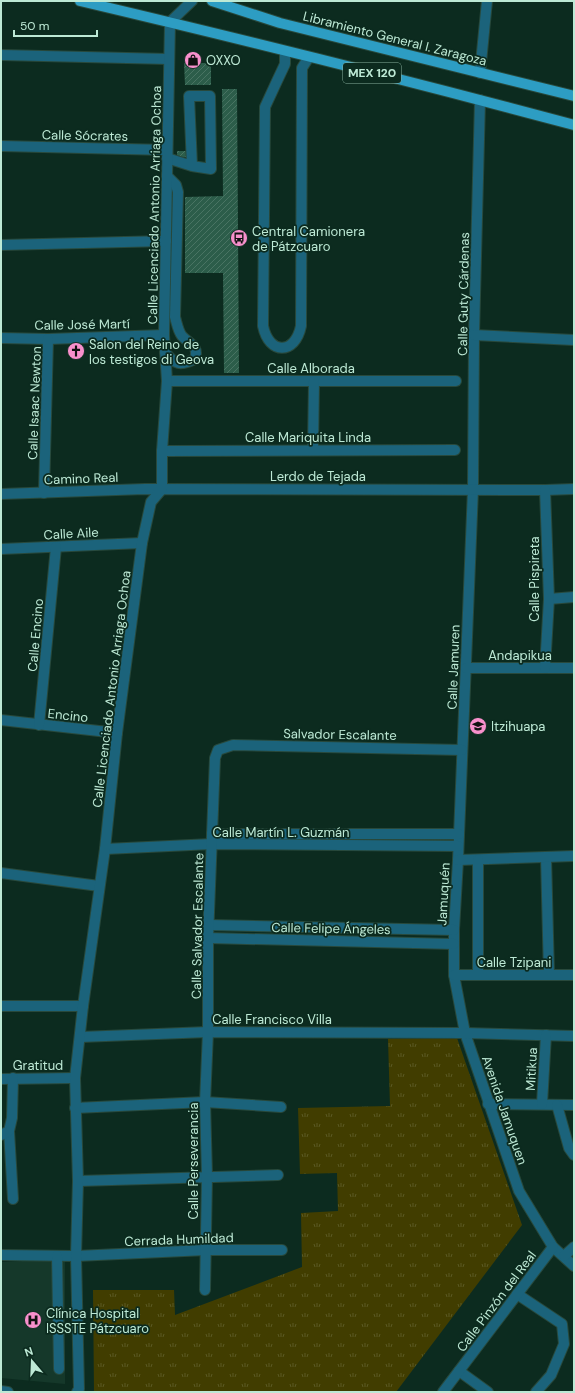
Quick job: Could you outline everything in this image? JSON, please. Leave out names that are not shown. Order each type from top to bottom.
[{"type":"main road","name":"MEX 120","points":[[80,1],[170,22],[480,100],[574,126]]},
{"type":"main road","name":"Libramiento General I. Zaragoza","points":[[212,1],[280,23],[574,96]]},
{"type":"street","points":[[170,22],[192,1]]},
{"type":"street","points":[[480,73],[487,1]]},
{"type":"street","name":"Calle Licenciado Antonio Arriaga Ochoa","points":[[77,1392],[79,1389],[76,1256],[78,1181],[75,1078],[83,1006],[105,849],[117,733],[142,543],[151,502],[162,489],[162,450],[167,381],[164,335],[170,22]]},
{"type":"street","points":[[285,51],[286,64],[265,107],[264,326],[267,339],[278,347],[286,347],[292,344],[297,339],[301,326],[302,68],[309,57]]},
{"type":"street","points":[[1,55],[169,59]]},
{"type":"street","name":"Calle Sócrates","points":[[1,146],[167,154],[192,166],[211,169],[210,96],[189,96],[192,166]]},
{"type":"street","name":"Calle Guty Cárdenas","points":[[473,489],[474,335],[480,100]]},
{"type":"street","points":[[165,352],[172,361],[177,364],[195,360],[197,353],[190,341],[182,336],[175,317],[178,192],[176,185],[167,176]]},
{"type":"street","points":[[1,245],[166,241]]},
{"type":"street","name":"Calle José Martí","points":[[1,338],[48,339],[164,335]]},
{"type":"street","points":[[474,335],[574,340]]},
{"type":"street","name":"Calle Isaac Newton","points":[[44,493],[48,339]]},
{"type":"street","points":[[313,450],[314,380]]},
{"type":"street","name":"Calle Alborada","points":[[167,381],[456,381]]},
{"type":"street","name":"Calle Mariquita Linda","points":[[162,450],[454,450]]},
{"type":"street","name":"Lerdo de Tejada","points":[[162,489],[545,490],[574,488]]},
{"type":"street","name":"Camino Real","points":[[1,494],[162,489]]},
{"type":"street","name":"Calle Jamuren","points":[[458,846],[473,489]]},
{"type":"street","name":"Calle Pispireta","points":[[545,490],[549,599],[545,668]]},
{"type":"street","name":"Calle Aile","points":[[1,549],[142,543]]},
{"type":"street","name":"Calle Encino","points":[[39,725],[56,547]]},
{"type":"street","points":[[549,599],[574,597]]},
{"type":"street","name":"Andapikua","points":[[466,668],[574,668]]},
{"type":"street","name":"Encino","points":[[1,720],[117,733]]},
{"type":"street","name":"Salvador Escalante","points":[[218,750],[233,745],[462,750]]},
{"type":"street","name":"Calle Salvador Escalante","points":[[208,1032],[208,938],[215,758],[218,750]]},
{"type":"street","points":[[335,845],[336,834]]},
{"type":"street","name":"Calle Martín L. Guzmán","points":[[105,849],[212,839],[336,834],[459,834]]},
{"type":"street","name":"Calle Martín L. Guzmán","points":[[212,839],[335,845],[458,846]]},
{"type":"street","name":"Jamuquén","points":[[454,944],[458,846]]},
{"type":"street","points":[[458,860],[574,856]]},
{"type":"street","points":[[546,857],[549,975]]},
{"type":"street","points":[[478,860],[478,975]]},
{"type":"street","points":[[1,873],[99,886]]},
{"type":"street","name":"Calle Felipe Ángeles","points":[[209,925],[454,930]]},
{"type":"street","points":[[336,941],[337,928]]},
{"type":"street","name":"Calle Felipe Ángeles","points":[[208,938],[454,944]]},
{"type":"street","name":"Avenida Jamuquen","points":[[454,944],[454,975],[465,1033],[519,1191],[553,1246],[574,1266]]},
{"type":"street","name":"Calle Tzipani","points":[[454,975],[574,974]]},
{"type":"street","points":[[1,1006],[83,1006]]},
{"type":"street","name":"Calle Francisco Villa","points":[[80,1037],[208,1032],[465,1033],[574,1036]]},
{"type":"street","name":"Calle Perseverancia","points":[[206,1290],[206,1102],[208,1032]]},
{"type":"street","name":"Mitikua","points":[[542,1104],[546,1035]]},
{"type":"street","points":[[13,1078],[12,1118],[5,1133],[13,1199]]},
{"type":"street","name":"Gratitud","points":[[1,1079],[75,1078]]},
{"type":"street","points":[[76,1108],[206,1102],[281,1106]]},
{"type":"street","points":[[488,1104],[574,1105]]},
{"type":"street","points":[[557,1105],[572,1149]]},
{"type":"street","points":[[78,1181],[278,1175]]},
{"type":"street","name":"Calle Pinzón del Real","points":[[443,1392],[553,1246]]},
{"type":"street","points":[[564,1256],[574,1247]]},
{"type":"street","name":"Cerrada Humildad","points":[[1,1255],[76,1256],[206,1250],[282,1250]]},
{"type":"street","points":[[57,1256],[59,1369]]},
{"type":"street","points":[[517,1294],[562,1324],[564,1344],[551,1374],[536,1392]]},
{"type":"street","points":[[459,1372],[488,1392]]},
{"type":"street","points":[[1,1391],[8,1392]]},
{"type":"shaded area","name":"Clínica Hospital ISSSTE Pátzcuaro","points":[[65,1259],[65,1384],[1,1378],[1,1262]]},
{"type":"green space","points":[[457,1038],[522,1225],[396,1392],[94,1392],[93,1290],[174,1290],[175,1315],[302,1267],[301,1213],[338,1211],[337,1173],[300,1174],[298,1108],[390,1106],[388,1039]]},
{"type":"building","points":[[184,63],[211,63],[211,85],[185,85]]},
{"type":"building","points":[[222,89],[237,89],[239,373],[224,373],[223,273],[185,273],[185,197],[223,196]]},
{"type":"building","points":[[177,151],[187,151],[187,157],[177,157]]},
{"type":"place","name":"OXXO","points":[[193,60]]},
{"type":"place","name":"Central Camionera de Pátzcuaro","points":[[239,238]]},
{"type":"place","name":"Salon del Reino de los testigos di Geova","points":[[76,351]]},
{"type":"place","name":"Itzihuapa","points":[[478,726]]},
{"type":"place","name":"Clínica Hospital ISSSTE Pátzcuaro","points":[[33,1320]]}]
